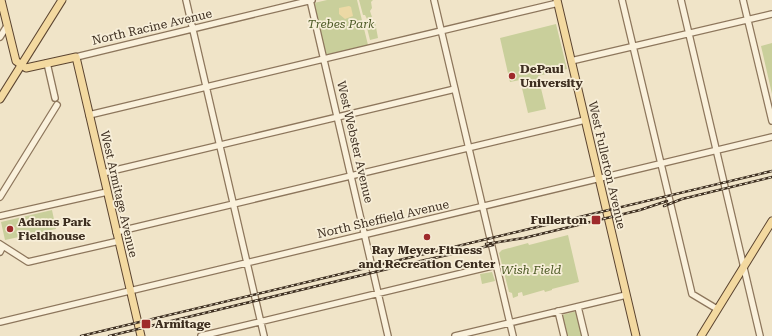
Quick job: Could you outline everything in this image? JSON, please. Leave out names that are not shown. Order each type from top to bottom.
[{"type":"main road","points":[[1,0],[16,61],[21,65]]},
{"type":"main road","points":[[0,99],[62,0]]},
{"type":"main road","name":"West Fullerton Avenue","points":[[557,2],[636,336]]},
{"type":"main road","name":"North Racine Avenue","points":[[21,65],[26,68],[76,57]]},
{"type":"main road","name":"West Armitage Avenue","points":[[76,57],[141,336]]},
{"type":"main road","points":[[701,336],[772,222]]},
{"type":"street","points":[[186,0],[264,336]]},
{"type":"street","name":"North Racine Avenue","points":[[76,57],[311,0]]},
{"type":"street","name":"West Webster Avenue","points":[[311,0],[388,336]]},
{"type":"street","points":[[434,0],[513,336]]},
{"type":"street","points":[[622,0],[692,294],[717,309]]},
{"type":"street","points":[[681,0],[760,336]]},
{"type":"street","points":[[743,0],[772,122]]},
{"type":"street","points":[[89,115],[557,2]]},
{"type":"street","points":[[571,62],[772,14]]},
{"type":"street","points":[[0,37],[7,26]]},
{"type":"street","points":[[47,63],[55,98]]},
{"type":"street","points":[[103,173],[455,89]]},
{"type":"street","points":[[0,197],[57,105]]},
{"type":"street","points":[[116,232],[585,120]]},
{"type":"street","name":"North Sheffield Avenue","points":[[0,322],[772,137]]},
{"type":"street","points":[[0,216],[107,192]]},
{"type":"street","points":[[1,247],[28,262],[119,241]]},
{"type":"street","points":[[200,336],[496,265]]},
{"type":"street","points":[[455,336],[626,295]]},
{"type":"street","points":[[578,307],[585,336]]},
{"type":"street","points":[[558,311],[564,336]]},
{"type":"green space","name":"Trebes Park","points":[[327,0],[357,0],[368,45],[326,55],[314,3]]},
{"type":"green space","points":[[359,0],[373,0],[371,2],[372,8],[370,11],[371,18],[367,19],[365,15],[363,15]]},
{"type":"green space","points":[[375,22],[378,38],[370,40],[366,24]]},
{"type":"green space","points":[[556,24],[567,69],[538,76],[546,109],[528,113],[520,80],[510,82],[500,38]]},
{"type":"green space","points":[[772,43],[772,94],[761,46]]},
{"type":"green space","points":[[52,210],[56,229],[5,240],[1,222]]},
{"type":"green space","name":"Wish Field","points":[[568,235],[579,282],[545,292],[544,290],[523,296],[522,292],[518,293],[518,296],[513,298],[512,293],[509,292],[499,253],[502,250],[528,243],[529,245]]},
{"type":"green space","points":[[492,272],[495,281],[482,284],[480,274]]},
{"type":"green space","points":[[577,311],[583,336],[567,336],[562,315]]},
{"type":"sand","points":[[351,7],[353,16],[345,19],[339,14],[339,8]]},
{"type":"railway","points":[[81,336],[772,171]]},
{"type":"railway","points":[[664,206],[682,199],[772,177]]},
{"type":"railway","points":[[486,244],[524,238],[640,210],[667,201]]},
{"type":"railway","points":[[109,336],[493,245]]},
{"type":"place","name":"DePaul University","points":[[512,76]]},
{"type":"place","name":"Fullerton","points":[[596,220]]},
{"type":"place","name":"Adams Park Fieldhouse","points":[[10,229]]},
{"type":"place","name":"Ray Meyer Fitness and Recreation Center","points":[[427,237]]},
{"type":"place","name":"Armitage","points":[[146,324]]}]
